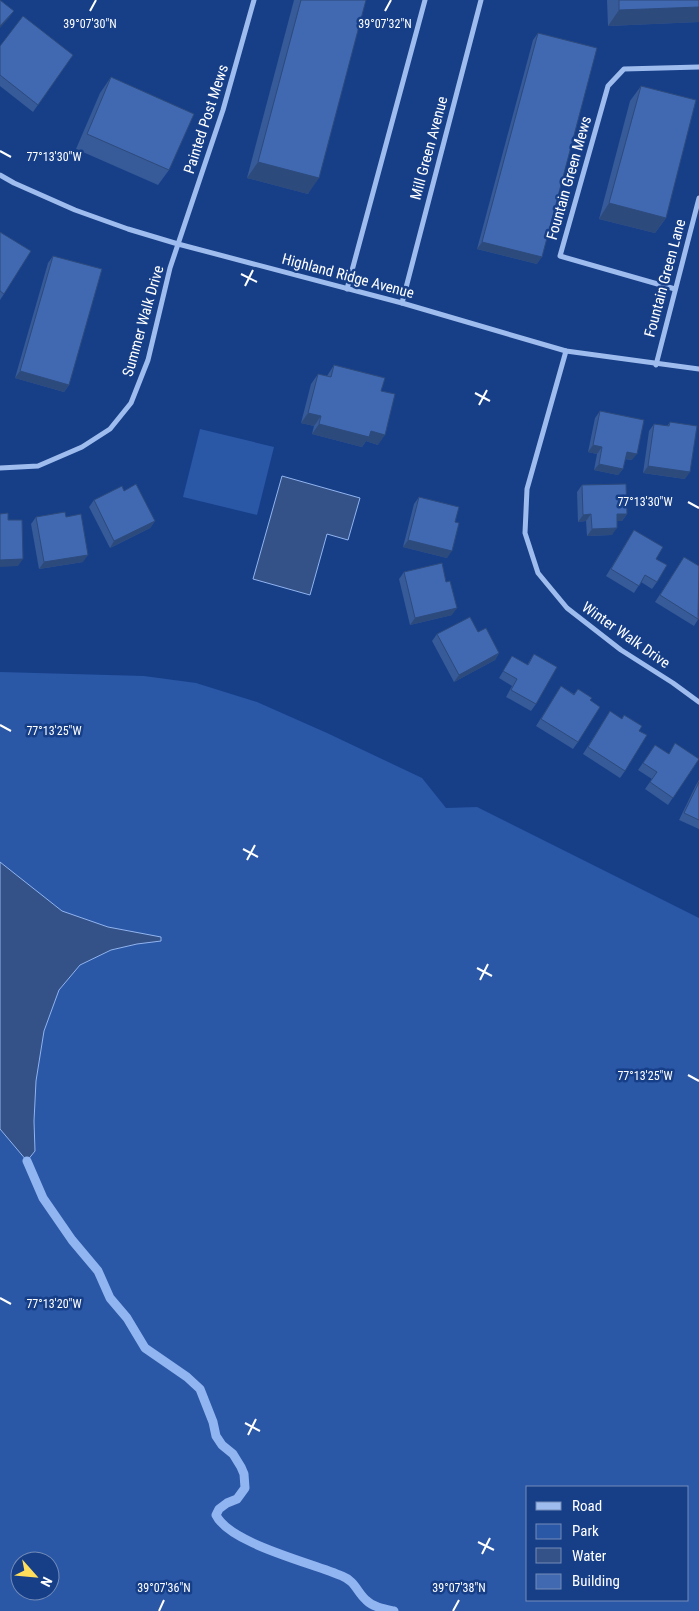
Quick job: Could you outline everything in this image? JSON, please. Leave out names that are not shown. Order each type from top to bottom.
[{"type":"street","name":"Painted Post Mews","points":[[178,244],[223,110],[254,0]]},
{"type":"street","points":[[347,289],[425,0]]},
{"type":"street","name":"Mill Green Avenue","points":[[402,303],[481,0]]},
{"type":"street","name":"Fountain Green Mews","points":[[675,289],[560,256],[608,86],[624,69],[699,68]]},
{"type":"street","name":"Highland Ridge Avenue","points":[[0,175],[75,210],[178,244],[402,303],[566,350],[699,370]]},
{"type":"street","name":"Fountain Green Lane","points":[[656,364],[699,198]]},
{"type":"street","name":"Summer Walk Drive","points":[[0,468],[38,466],[82,447],[110,429],[120,417],[131,403],[148,360],[178,244]]},
{"type":"street","name":"Winter Walk Drive","points":[[566,350],[527,490],[525,533],[538,572],[566,608],[621,650],[674,683],[699,702]]},
{"type":"green space","points":[[200,429],[274,447],[257,515],[183,497]]},
{"type":"green space","points":[[0,672],[144,676],[196,683],[257,702],[422,778],[446,808],[477,807],[699,918],[699,1611],[0,1611],[0,1129],[27,1160],[35,1151],[36,1081],[44,1031],[59,989],[80,965],[111,950],[160,941],[161,938],[108,927],[62,911],[0,862]]},
{"type":"water","points":[[282,476],[360,498],[348,540],[327,534],[310,595],[253,579]]},
{"type":"water","points":[[0,862],[62,911],[108,927],[161,937],[161,941],[111,950],[80,965],[59,990],[44,1031],[36,1081],[35,1151],[27,1161],[0,1129]]},
{"type":"building","points":[[0,0],[14,11],[0,26]]},
{"type":"building","points":[[301,0],[366,0],[319,178],[258,162]]},
{"type":"building","points":[[619,0],[699,0],[699,7],[619,10]]},
{"type":"building","points":[[23,16],[73,55],[38,105],[0,75],[0,46]]},
{"type":"building","points":[[538,33],[597,48],[542,257],[482,242]]},
{"type":"building","points":[[111,77],[194,114],[169,170],[87,134]]},
{"type":"building","points":[[641,86],[696,100],[666,218],[609,203]]},
{"type":"building","points":[[0,232],[31,251],[4,294],[0,291]]},
{"type":"building","points":[[53,256],[102,269],[69,385],[20,371]]},
{"type":"building","points":[[334,365],[385,378],[381,391],[395,394],[385,435],[371,431],[369,437],[319,424],[321,416],[308,413],[318,374],[331,377]]},
{"type":"building","points":[[600,411],[644,420],[637,454],[627,452],[623,469],[599,464],[602,447],[593,445]]},
{"type":"building","points":[[670,422],[697,426],[690,472],[648,466],[654,424],[669,426]]},
{"type":"building","points":[[136,484],[155,521],[114,541],[94,500],[122,486],[124,491]]},
{"type":"building","points":[[626,484],[627,514],[617,514],[617,528],[592,529],[591,514],[583,515],[582,485]]},
{"type":"building","points":[[419,497],[459,507],[455,522],[459,523],[452,551],[408,540]]},
{"type":"building","points":[[65,512],[66,517],[81,514],[88,555],[44,562],[36,517]]},
{"type":"building","points":[[8,513],[8,520],[22,520],[23,559],[0,560],[0,514]]},
{"type":"building","points":[[634,530],[663,547],[656,559],[667,565],[657,582],[645,575],[639,586],[611,569]]},
{"type":"building","points":[[684,557],[699,566],[698,619],[660,595]]},
{"type":"building","points":[[442,563],[446,582],[450,581],[457,608],[415,618],[404,572]]},
{"type":"building","points":[[470,617],[478,632],[486,628],[499,653],[459,675],[437,634]]},
{"type":"building","points":[[534,654],[557,667],[536,704],[511,690],[517,679],[503,671],[512,656],[528,665]]},
{"type":"building","points":[[561,686],[574,695],[578,689],[592,698],[590,700],[600,707],[578,742],[541,719]]},
{"type":"building","points":[[610,711],[622,719],[624,715],[642,726],[639,731],[647,735],[625,771],[588,747]]},
{"type":"building","points":[[675,743],[699,759],[673,798],[650,782],[657,772],[643,763],[655,745],[669,754]]},
{"type":"building","points":[[699,782],[699,820],[684,813]]},
{"type":"waterway","points":[[27,1161],[43,1198],[72,1240],[98,1271],[110,1298],[127,1318],[145,1348],[187,1377],[200,1389],[213,1422],[216,1436],[222,1445],[233,1454],[244,1474],[245,1488],[237,1499],[219,1509],[216,1515],[224,1525],[254,1544],[346,1578],[369,1602],[394,1611]]}]
